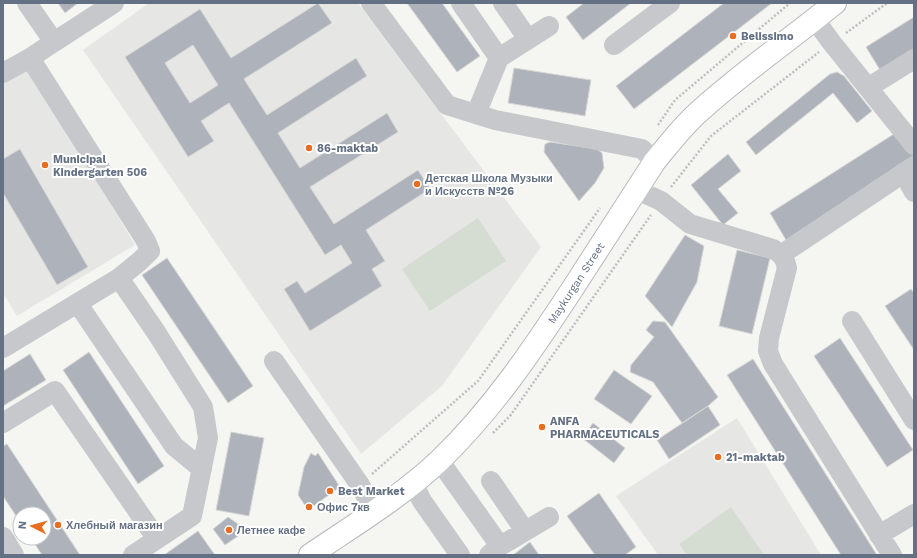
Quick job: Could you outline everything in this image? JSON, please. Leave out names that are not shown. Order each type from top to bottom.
[{"type":"main road","name":"Maykurgan Street","points":[[310,555],[413,483],[457,443],[497,399],[532,352],[637,190],[648,155],[677,134],[701,109],[752,67],[815,20],[835,3]]},
{"type":"lane","points":[[27,3],[54,42]]},
{"type":"lane","points":[[3,73],[30,58],[114,3]]},
{"type":"lane","points":[[371,3],[447,105],[495,120],[648,155]]},
{"type":"lane","points":[[461,3],[499,58]]},
{"type":"lane","points":[[503,3],[528,39]]},
{"type":"lane","points":[[614,44],[670,3]]},
{"type":"lane","points":[[815,20],[914,145]]},
{"type":"lane","points":[[476,114],[499,58],[549,26]]},
{"type":"lane","points":[[3,348],[119,278],[150,251],[146,241],[30,58]]},
{"type":"lane","points":[[869,87],[914,59]]},
{"type":"lane","points":[[782,254],[914,166]]},
{"type":"lane","points":[[637,190],[661,201],[690,224],[773,249],[782,254],[787,268],[769,338],[768,351],[777,371],[892,555]]},
{"type":"lane","points":[[119,278],[156,332],[203,406],[208,438],[192,516],[133,555]]},
{"type":"lane","points":[[78,304],[174,446],[202,469]]},
{"type":"lane","points":[[852,321],[914,420]]},
{"type":"lane","points":[[274,361],[360,485],[374,511]]},
{"type":"lane","points":[[3,422],[56,391],[157,539]]},
{"type":"lane","points":[[439,460],[494,551],[549,517]]},
{"type":"lane","points":[[490,481],[525,531]]},
{"type":"lane","points":[[413,483],[422,501],[460,555]]},
{"type":"lane","points":[[879,535],[914,514]]},
{"type":"lane","points":[[3,537],[14,555]]},
{"type":"path","points":[[648,155],[675,100],[790,3]]},
{"type":"path","points":[[488,438],[510,416],[661,201],[711,136],[832,43],[887,3]]},
{"type":"path","points":[[360,485],[478,381],[601,207]]},
{"type":"shaded area","name":"86-maktab","points":[[149,3],[358,3],[541,247],[442,386],[361,454],[83,50]]},
{"type":"shaded area","name":"Municipal Kindergarten 506","points":[[30,67],[135,245],[17,316],[3,293],[3,84]]},
{"type":"shaded area","points":[[478,218],[506,261],[430,311],[402,269]]},
{"type":"shaded area","name":"21-maktab","points":[[737,418],[821,555],[658,555],[616,496]]},
{"type":"shaded area","points":[[731,507],[764,555],[687,555],[679,544]]},
{"type":"building","points":[[58,3],[78,3],[65,13]]},
{"type":"building","points":[[318,3],[332,23],[244,79],[267,115],[356,58],[367,76],[278,133],[300,168],[387,113],[398,132],[310,187],[334,224],[418,170],[430,189],[366,230],[385,261],[372,269],[382,286],[310,331],[284,289],[297,281],[305,293],[352,263],[341,245],[325,255],[229,103],[201,121],[214,141],[188,157],[125,57],[200,9],[231,58]],"holes":[[[193,45],[218,85],[190,103],[165,63]]]},
{"type":"building","points":[[407,3],[442,3],[480,56],[457,72]]},
{"type":"building","points":[[584,3],[631,3],[583,40],[566,17]]},
{"type":"building","points":[[724,3],[772,3],[634,109],[616,86]]},
{"type":"building","points":[[914,17],[914,49],[880,70],[866,47]]},
{"type":"building","points":[[514,68],[591,80],[585,116],[508,103]]},
{"type":"building","points":[[837,72],[844,76],[872,111],[857,123],[833,93],[756,155],[746,142],[830,74]]},
{"type":"building","points":[[897,132],[914,156],[786,240],[770,213]]},
{"type":"building","points":[[550,142],[597,149],[602,153],[604,168],[595,183],[579,201],[544,152],[545,144]]},
{"type":"building","points":[[20,149],[88,267],[57,285],[3,193],[3,159]]},
{"type":"building","points":[[728,154],[741,171],[718,189],[738,213],[723,225],[691,185]]},
{"type":"building","points":[[685,235],[704,246],[697,282],[672,327],[645,296]]},
{"type":"building","points":[[737,250],[770,258],[752,334],[719,326]]},
{"type":"building","points":[[167,258],[253,386],[228,403],[142,275]]},
{"type":"building","points":[[911,289],[914,293],[914,350],[885,306]]},
{"type":"building","points":[[653,321],[665,322],[718,397],[708,406],[682,423],[653,382],[630,372],[631,365],[654,337],[646,330]]},
{"type":"building","points":[[840,338],[913,450],[887,467],[814,356]]},
{"type":"building","points":[[89,352],[164,466],[138,484],[63,370]]},
{"type":"building","points":[[30,354],[46,380],[3,406],[3,371]]},
{"type":"building","points":[[753,359],[877,555],[841,555],[727,375]]},
{"type":"building","points":[[614,370],[652,396],[631,424],[594,399]]},
{"type":"building","points":[[708,406],[720,425],[669,459],[657,440]]},
{"type":"building","points":[[593,423],[625,448],[614,463],[582,438]]},
{"type":"building","points":[[231,432],[264,438],[249,516],[216,510]]},
{"type":"building","points":[[7,444],[48,506],[12,506],[12,510],[3,496],[3,446]]},
{"type":"building","points":[[311,453],[315,456],[318,453],[340,487],[308,510],[298,495],[304,467]]},
{"type":"building","points":[[599,493],[636,547],[625,555],[595,555],[567,516]]},
{"type":"building","points":[[52,512],[80,555],[42,555],[36,546],[52,546]]},
{"type":"building","points":[[228,517],[247,530],[225,545],[213,529]]},
{"type":"building","points":[[198,531],[215,555],[164,555]]},
{"type":"building","points":[[530,542],[539,555],[513,555]]},
{"type":"place","name":"Belissimo","points":[[733,36]]},
{"type":"place","name":"86-maktab","points":[[309,148]]},
{"type":"place","name":"Municipal Kindergarten 506","points":[[45,165]]},
{"type":"place","name":"Детская Школа Музыки и Искусств №26","points":[[417,184]]},
{"type":"place","name":"ANFA PHARMACEUTICALS","points":[[542,427]]},
{"type":"place","name":"21-maktab","points":[[718,457]]},
{"type":"place","name":"Best Market","points":[[330,491]]},
{"type":"place","name":"Офис 7кв","points":[[309,507]]},
{"type":"place","name":"Хлебный магазин","points":[[58,525]]},
{"type":"place","name":"Летнее кафе","points":[[229,530]]}]
